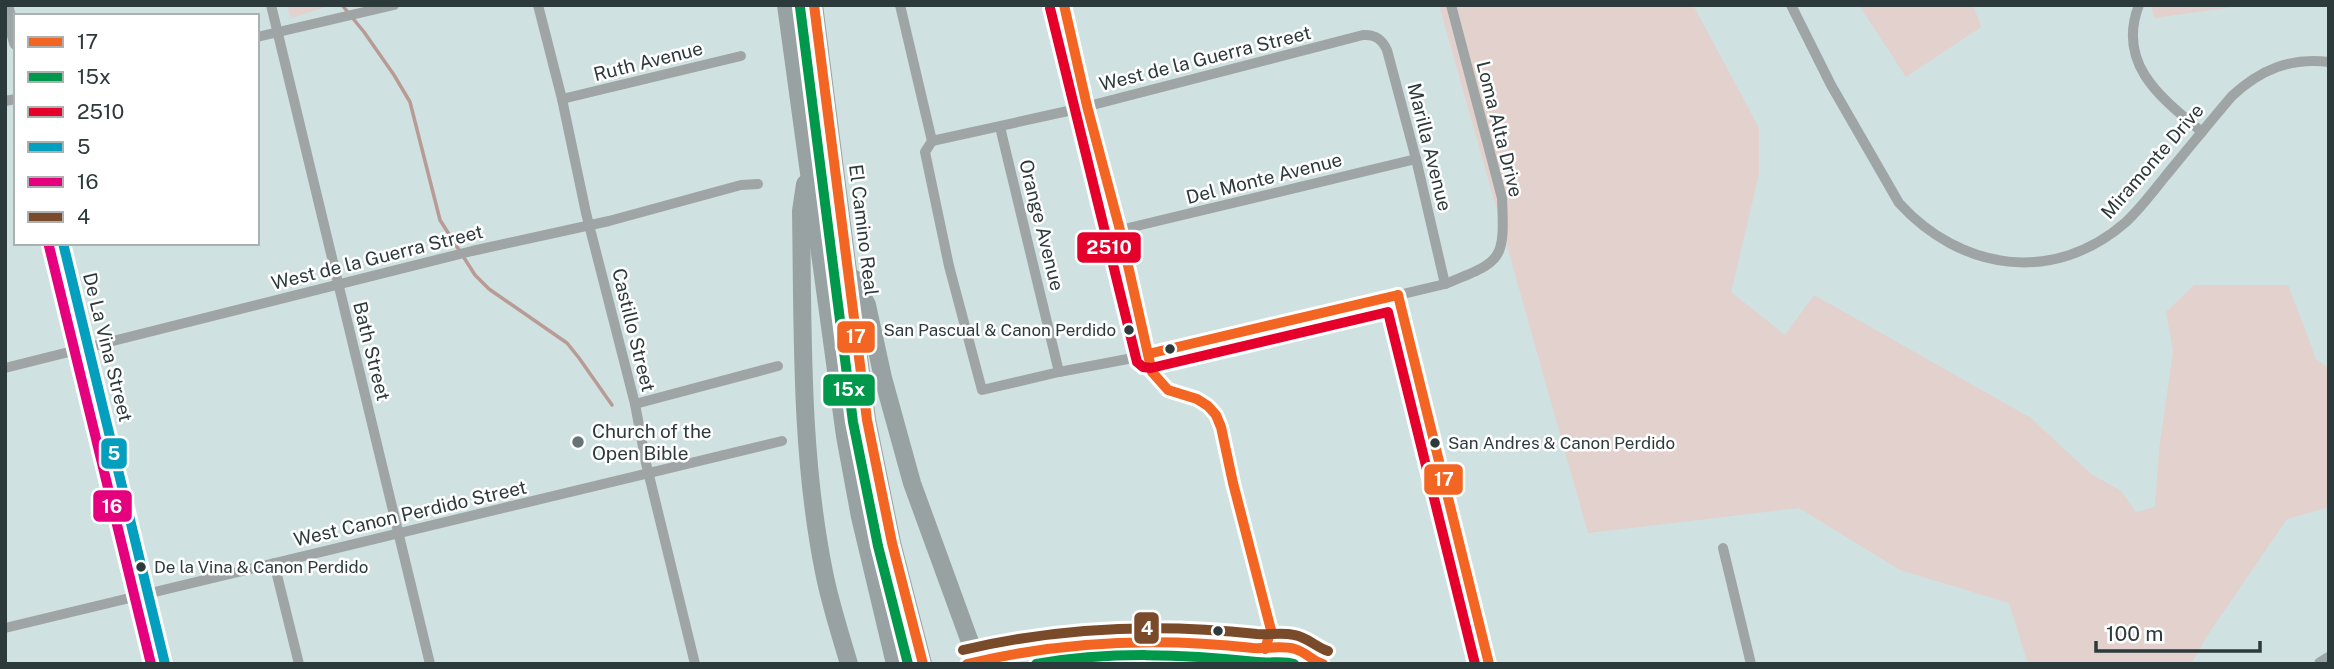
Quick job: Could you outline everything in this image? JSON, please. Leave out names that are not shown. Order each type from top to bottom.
[{"type":"highway","points":[[786,5],[845,436],[860,517],[892,657]]},
{"type":"highway","name":"El Camino Real","points":[[814,5],[867,420],[892,542],[923,664]]},
{"type":"highway","points":[[809,163],[801,211],[807,444],[823,571],[849,664]]},
{"type":"highway","points":[[848,269],[867,305],[883,378],[912,483],[974,663]]},
{"type":"main road","points":[[6,5],[14,35]]},
{"type":"main road","name":"De La Vina Street","points":[[63,245],[165,664]]},
{"type":"main road","points":[[974,663],[1052,648],[1119,642],[1199,642],[1265,649],[1276,647],[1301,651],[1312,663]]},
{"type":"main road","points":[[1265,649],[1269,660],[1281,664]]},
{"type":"main road","points":[[2321,664],[2329,659]]},
{"type":"street","name":"Bath Street","points":[[271,5],[430,664]]},
{"type":"street","points":[[259,37],[394,5]]},
{"type":"street","name":"Castillo Street","points":[[538,5],[695,664]]},
{"type":"street","points":[[900,5],[932,141],[925,152],[934,203],[982,390],[1445,284]]},
{"type":"street","points":[[1064,5],[1087,106],[1121,230],[1152,372],[1158,382],[1173,393],[1202,402],[1212,410],[1221,427],[1271,635],[1265,649]]},
{"type":"street","name":"Loma Alta Drive","points":[[1445,284],[1483,269],[1493,261],[1500,248],[1503,223],[1502,198],[1451,5]]},
{"type":"street","name":"Miramonte Drive","points":[[1791,5],[1831,85],[1899,203],[1931,233],[1949,244],[1976,255],[2002,261],[2040,261],[2077,252],[2096,243],[2132,216],[2232,96],[2261,73],[2274,66],[2296,61],[2329,61]]},
{"type":"street","points":[[2139,5],[2133,23],[2132,38],[2138,63],[2158,93],[2202,132]]},
{"type":"street","name":"West de la Guerra Street","points":[[932,141],[1087,106],[1363,35]]},
{"type":"street","name":"Marilla Avenue","points":[[1363,35],[1375,36],[1385,44],[1416,159],[1445,284]]},
{"type":"street","name":"Ruth Avenue","points":[[562,99],[741,56]]},
{"type":"street","name":"Orange Avenue","points":[[1000,127],[1059,372]]},
{"type":"street","name":"Del Monte Avenue","points":[[1121,230],[1416,159]]},
{"type":"street","name":"West de la Guerra Street","points":[[5,368],[471,251],[589,225],[741,185],[758,184]]},
{"type":"street","points":[[1398,295],[1489,664]]},
{"type":"street","points":[[635,404],[778,366]]},
{"type":"street","name":"West Canon Perdido Street","points":[[5,628],[782,441]]},
{"type":"street","points":[[1723,548],[1751,664]]},
{"type":"street","points":[[274,563],[299,664]]},
{"type":"shaded area","points":[[287,5],[325,5],[326,7],[291,18]]},
{"type":"shaded area","points":[[1439,5],[1693,5],[1759,128],[1759,174],[1731,292],[1785,335],[1814,295],[2031,418],[2091,474],[2121,491],[2136,512],[2155,507],[2159,450],[2173,351],[2166,312],[2194,285],[2288,285],[2316,359],[2329,368],[2329,507],[2287,519],[2207,636],[2191,664],[2028,664],[2009,603],[1900,570],[1799,508],[1588,533]]},
{"type":"shaded area","points":[[1859,5],[1973,5],[1981,27],[1906,77]]},
{"type":"shaded area","points":[[2151,5],[2248,5],[2154,18]]},
{"type":"waterway","points":[[342,5],[364,32],[410,102],[440,220],[475,275],[489,289],[567,343],[612,405]]},
{"type":"transit line","name":"17","points":[[814,5],[867,420],[892,543],[923,664]]},
{"type":"transit line","name":"17","points":[[1064,5],[1152,372],[1168,390],[1197,399],[1208,406],[1221,427],[1271,630],[1265,649]]},
{"type":"transit line","name":"15x","points":[[800,7],[853,422],[878,546],[908,664]]},
{"type":"transit line","name":"2510","points":[[1050,8],[1137,362],[1143,367],[1151,368],[1388,312],[1475,664]]},
{"type":"transit line","name":"5","points":[[63,245],[165,664]]},
{"type":"transit line","name":"16","points":[[49,246],[151,664]]},
{"type":"transit line","name":"17","points":[[1398,295],[1489,664]]},
{"type":"transit line","name":"17","points":[[1148,354],[1398,295]]},
{"type":"transit line","name":"4","points":[[963,650],[1036,636],[1146,628],[1289,634],[1328,651]]},
{"type":"transit line","name":"17","points":[[967,664],[1038,650],[1145,642],[1290,648],[1299,650],[1323,664]]},
{"type":"transit line","name":"15x","points":[[1036,664],[1091,657],[1147,655],[1294,664]]},
{"type":"place","name":"San Pascual & Canon Perdido","points":[[1129,330]]},
{"type":"place","name":"Church of the Open Bible","points":[[578,442]]},
{"type":"place","name":"San Andres & Canon Perdido","points":[[1435,443]]},
{"type":"place","name":"De la Vina & Canon Perdido","points":[[141,567]]}]
